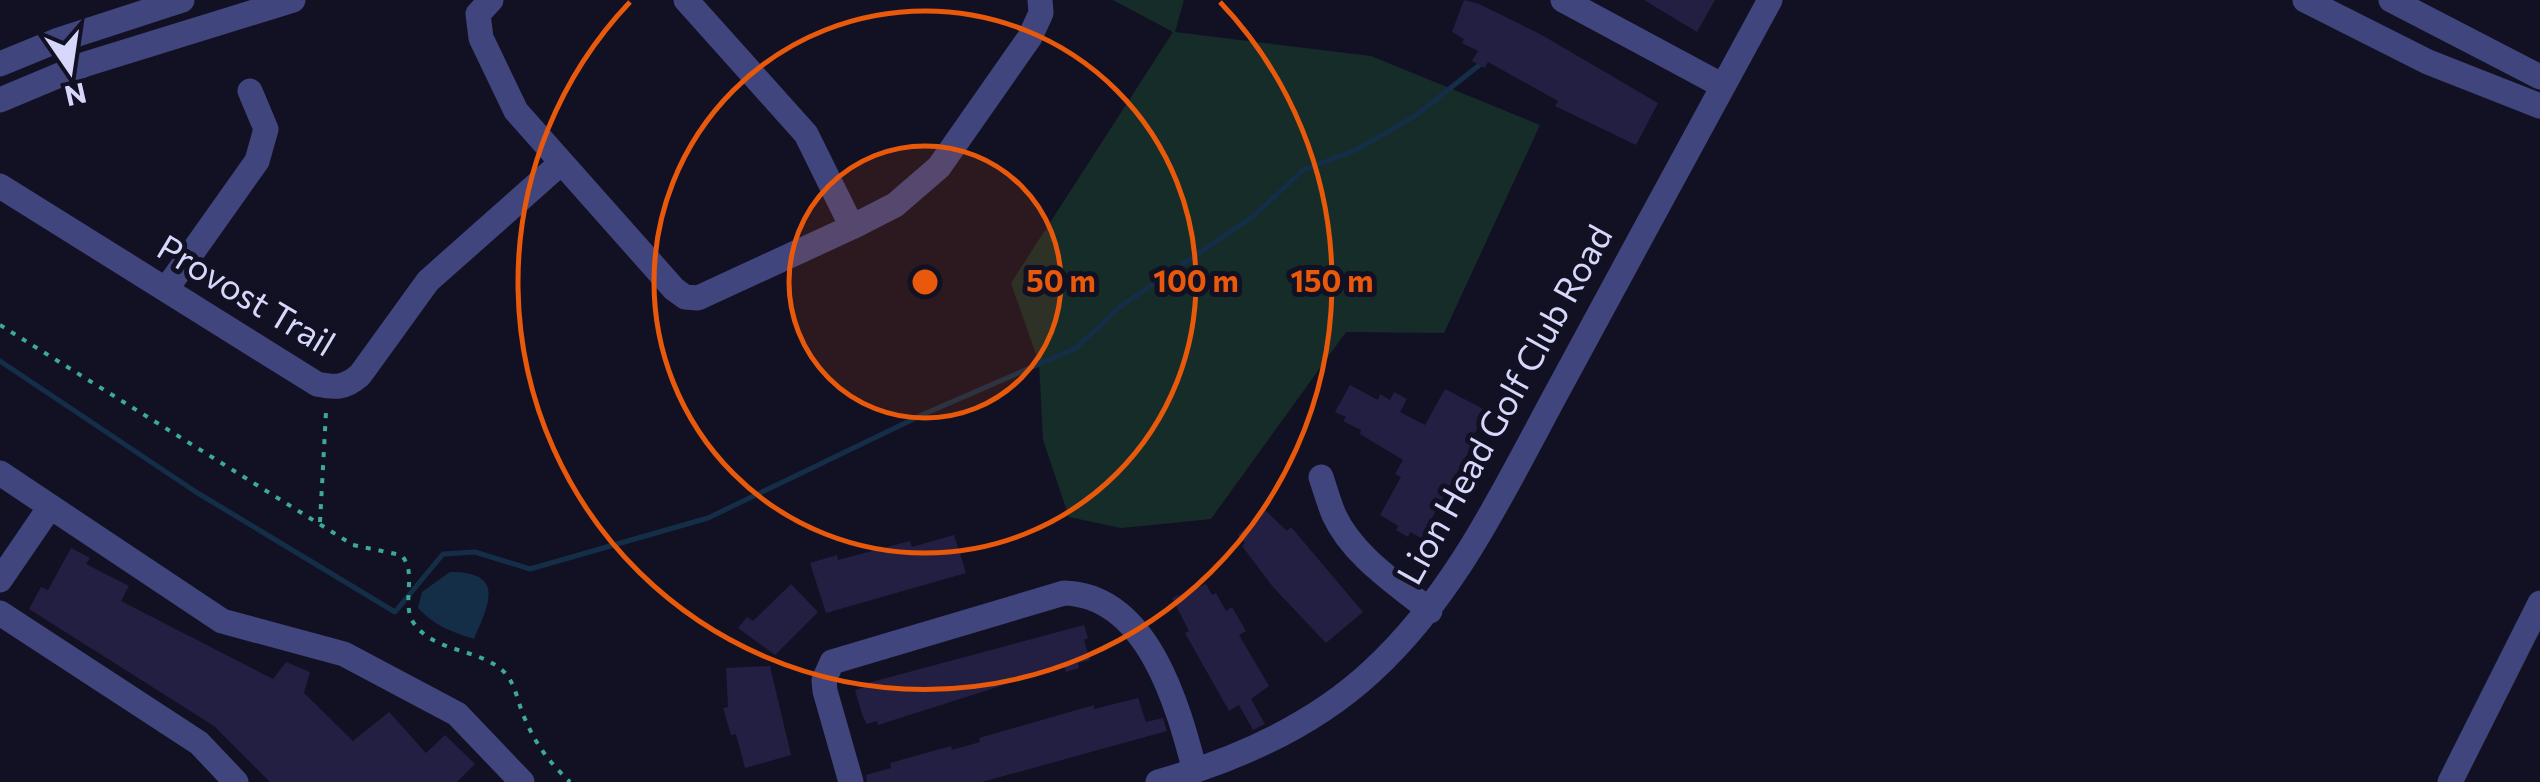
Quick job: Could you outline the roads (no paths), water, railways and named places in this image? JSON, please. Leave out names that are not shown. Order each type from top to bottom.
[{"type":"street","points":[[0,64],[56,41],[182,0]]},
{"type":"street","points":[[0,100],[86,64],[293,0]]},
{"type":"street","points":[[491,0],[478,14],[481,38],[516,111],[685,298],[712,294],[896,204],[939,167],[1030,37],[1041,13],[1040,0]]},
{"type":"street","points":[[686,0],[806,134],[852,228]]},
{"type":"street","points":[[1564,0],[1723,86]]},
{"type":"street","name":"Lion Head Golf Club Road","points":[[1158,782],[1258,747],[1326,707],[1369,674],[1430,611],[1497,502],[1770,0]]},
{"type":"street","points":[[2390,0],[2540,77]]},
{"type":"street","points":[[2321,4],[2428,62],[2540,106]]},
{"type":"street","points":[[167,288],[258,161],[266,129],[250,92]]},
{"type":"street","name":"Provost Trail","points":[[0,186],[316,384],[334,388],[349,385],[360,375],[428,281],[561,163]]},
{"type":"street","points":[[0,473],[222,620],[344,654],[458,714],[522,782]]},
{"type":"street","points":[[1321,477],[1334,515],[1347,536],[1364,556],[1430,611]]},
{"type":"street","points":[[0,580],[50,507]]},
{"type":"street","points":[[852,782],[825,690],[824,680],[832,662],[1064,594],[1092,599],[1126,618],[1165,677],[1195,771]]},
{"type":"street","points":[[2450,782],[2540,603]]},
{"type":"street","points":[[0,614],[199,743],[236,782]]},
{"type":"water","points":[[450,572],[479,578],[489,592],[474,639],[443,627],[418,608],[422,592]]},
{"type":"waterway","points":[[0,361],[196,492],[395,612],[443,554],[475,552],[530,569],[708,518],[924,414],[1076,348],[1121,306],[1255,215],[1303,170],[1356,150],[1415,116],[1482,63]]}]
